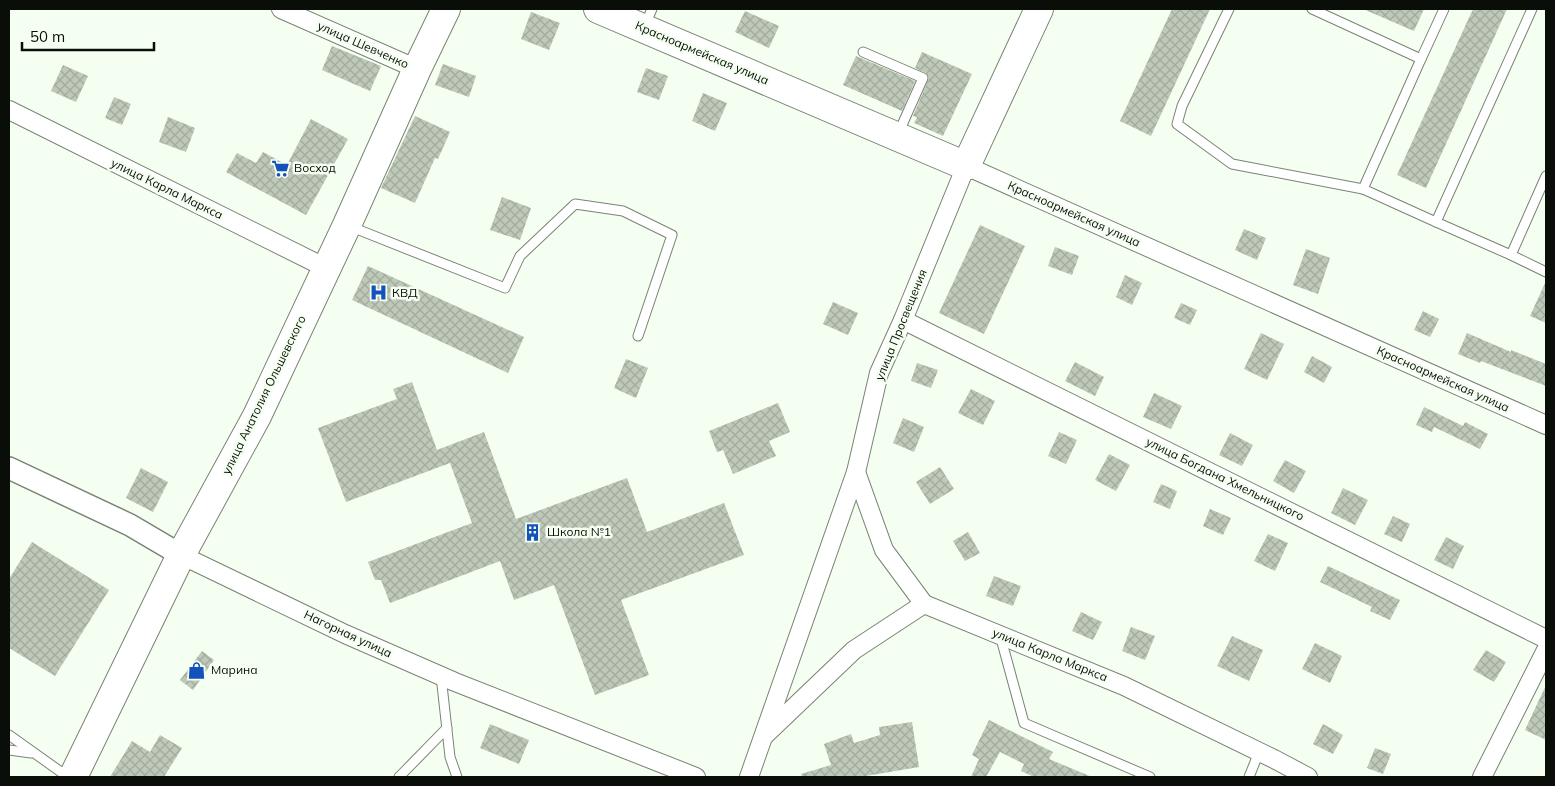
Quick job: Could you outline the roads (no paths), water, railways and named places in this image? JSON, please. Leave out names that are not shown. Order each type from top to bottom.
[{"type":"highway","name":"улица Анатолия Ольшевского","points":[[72,777],[181,556],[257,416],[446,9]]},
{"type":"highway","name":"Красноармейская улица","points":[[598,9],[648,18],[897,136],[966,166]]},
{"type":"highway","name":"улица Просвещения","points":[[966,166],[1039,9]]},
{"type":"street","name":"улица Шевченко","points":[[281,9],[417,69]]},
{"type":"street","name":"улица Карла Маркса","points":[[9,110],[326,268]]},
{"type":"street","name":"улица Просвещения","points":[[749,777],[856,472],[879,372],[903,320],[966,166]]},
{"type":"street","name":"Красноармейская улица","points":[[966,166],[1546,425]]},
{"type":"street","name":"улица Богдана Хмельницкого","points":[[903,320],[1546,639]]},
{"type":"street","name":"Нагорная улица","points":[[9,468],[130,526],[181,556],[346,634],[441,676],[696,777]]},
{"type":"street","points":[[856,472],[884,550],[924,604]]},
{"type":"street","name":"улица Просвещения","points":[[763,737],[854,650],[924,604]]},
{"type":"street","name":"улица Карла Маркса","points":[[924,604],[1124,686],[1308,777]]},
{"type":"street","points":[[1482,777],[1546,650]]},
{"type":"lane","points":[[1229,9],[1182,106],[1177,124],[1232,164],[1362,189],[1546,272]]},
{"type":"lane","points":[[1312,9],[1421,59]]},
{"type":"lane","points":[[1362,189],[1444,9]]},
{"type":"lane","points":[[1436,222],[1532,9]]},
{"type":"lane","points":[[863,52],[922,78],[897,136]]},
{"type":"lane","points":[[1511,255],[1546,176]]},
{"type":"lane","points":[[347,225],[505,288],[520,256],[575,204],[623,211],[672,235],[638,336]]},
{"type":"lane","points":[[1000,635],[1024,723],[1150,777]]},
{"type":"lane","points":[[441,676],[450,757],[457,777]]},
{"type":"lane","points":[[399,777],[447,728]]},
{"type":"lane","points":[[9,735],[68,777]]},
{"type":"lane","points":[[9,750],[34,753]]},
{"type":"lane","points":[[1249,777],[1259,752]]},
{"type":"place","name":"Восход","points":[[280,168]]},
{"type":"place","name":"КВД","points":[[378,293]]},
{"type":"place","name":"Школа №1","points":[[533,532]]},
{"type":"place","name":"Марина","points":[[197,670]]}]
